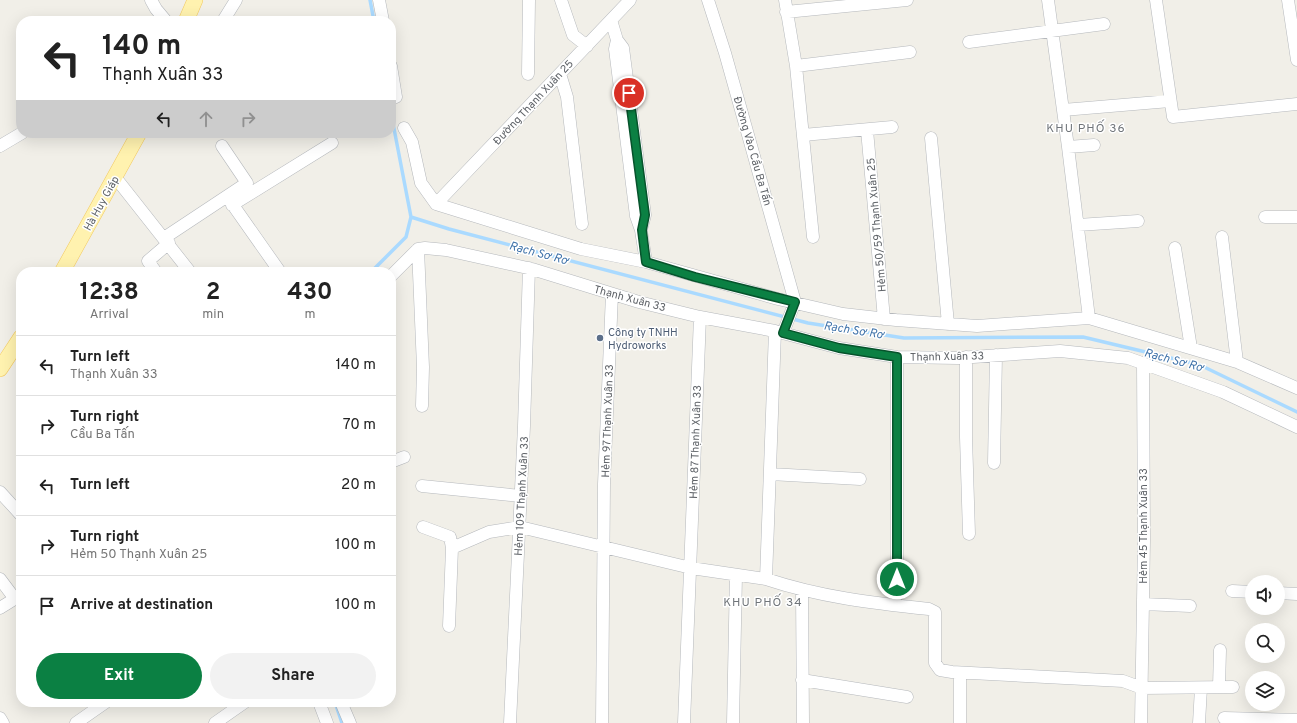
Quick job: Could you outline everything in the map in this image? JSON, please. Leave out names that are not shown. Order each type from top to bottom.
[{"type":"main road","points":[[188,16],[195,0]]},
{"type":"main road","name":"Hà Huy Giáp","points":[[65,267],[136,138]]},
{"type":"main road","points":[[1,364],[16,344]]},
{"type":"street","points":[[151,0],[162,16]]},
{"type":"street","points":[[228,16],[236,0]]},
{"type":"street","points":[[379,0],[382,16]]},
{"type":"street","points":[[528,74],[529,0]]},
{"type":"street","points":[[561,0],[573,35],[587,46]]},
{"type":"street","name":"Đường Thạnh Xuân 25","points":[[436,204],[630,0]]},
{"type":"street","name":"Đường Vào Cầu Ba Tấn","points":[[708,0],[725,53],[795,302]]},
{"type":"street","points":[[813,237],[796,66],[786,6],[907,0]]},
{"type":"street","points":[[1048,0],[1089,318]]},
{"type":"street","points":[[1156,0],[1173,117],[1297,104]]},
{"type":"street","points":[[1288,0],[1297,57]]},
{"type":"street","points":[[611,20],[617,40],[615,49],[636,216],[642,230],[646,262]]},
{"type":"street","points":[[969,42],[1104,24]]},
{"type":"street","points":[[796,66],[910,52]]},
{"type":"street","points":[[560,74],[567,97],[582,224]]},
{"type":"street","points":[[1063,110],[1170,101]]},
{"type":"street","points":[[803,136],[892,127]]},
{"type":"street","points":[[404,128],[412,142],[421,183],[436,204],[581,249],[646,262],[695,277],[843,314],[884,319],[977,326],[1089,318],[1237,362],[1297,388]]},
{"type":"street","name":"Hẻm 50/59 Thạnh Xuân 25","points":[[868,130],[884,319]]},
{"type":"street","points":[[0,146],[16,137]]},
{"type":"street","points":[[931,138],[948,324]]},
{"type":"street","points":[[152,267],[148,261],[167,241],[230,201],[332,143]]},
{"type":"street","points":[[1068,147],[1094,145]]},
{"type":"street","points":[[222,146],[247,183],[230,201]]},
{"type":"street","points":[[115,177],[186,267]]},
{"type":"street","points":[[230,201],[276,267]]},
{"type":"street","points":[[1265,217],[1297,217]]},
{"type":"street","points":[[1078,225],[1138,221]]},
{"type":"street","points":[[1222,237],[1237,362]]},
{"type":"street","name":"Thạnh Xuân 33","points":[[418,249],[425,248],[446,250],[529,268],[612,294],[700,316],[779,332],[839,348],[897,357],[966,357],[1060,351],[1128,358],[1222,392],[1297,427]]},
{"type":"street","points":[[1175,248],[1191,348]]},
{"type":"street","points":[[396,271],[418,249]]},
{"type":"street","points":[[418,249],[423,367],[422,406]]},
{"type":"street","name":"Hẻm 109 Thạnh Xuân 33","points":[[510,723],[520,527],[529,268]]},
{"type":"street","name":"Hẻm 97 Thạnh Xuân 33","points":[[602,723],[603,548],[612,294]]},
{"type":"street","points":[[766,579],[770,474],[779,332],[795,302]]},
{"type":"street","name":"Hẻm 87 Thạnh Xuân 33","points":[[684,723],[700,316]]},
{"type":"street","points":[[994,463],[996,355]]},
{"type":"street","points":[[897,357],[897,595]]},
{"type":"street","points":[[966,357],[966,437],[969,534]]},
{"type":"street","name":"Hẻm 45 Thạnh Xuân 33","points":[[1141,723],[1143,604],[1143,363]]},
{"type":"street","points":[[396,460],[404,457]]},
{"type":"street","points":[[770,474],[860,479]]},
{"type":"street","points":[[422,486],[521,496]]},
{"type":"street","points":[[0,492],[16,510]]},
{"type":"street","points":[[423,527],[450,537],[452,548],[449,626]]},
{"type":"street","points":[[452,548],[489,532],[520,527],[691,568],[766,579],[802,591],[866,602],[929,609],[935,612],[935,663],[940,670],[960,673],[1123,681],[1142,688],[1233,687]]},
{"type":"street","points":[[733,723],[736,574]]},
{"type":"street","points":[[0,579],[16,595]]},
{"type":"street","points":[[802,591],[803,723]]},
{"type":"street","points":[[1232,591],[1245,592]]},
{"type":"street","points":[[1285,593],[1297,594]]},
{"type":"street","points":[[0,608],[16,598]]},
{"type":"street","points":[[1143,604],[1190,606]]},
{"type":"street","points":[[1219,688],[1220,650]]},
{"type":"street","points":[[960,673],[960,723]]},
{"type":"street","points":[[802,680],[907,697]]},
{"type":"street","points":[[1199,723],[1201,688]]},
{"type":"street","points":[[76,723],[99,707]]},
{"type":"street","points":[[215,723],[238,707]]},
{"type":"street","points":[[321,707],[327,723]]},
{"type":"street","points":[[343,707],[350,723]]},
{"type":"street","points":[[0,718],[3,723]]},
{"type":"street","points":[[1224,718],[1297,720]]},
{"type":"waterway","points":[[370,0],[373,16]]},
{"type":"waterway","points":[[376,267],[406,237],[411,217],[396,138]]},
{"type":"waterway","name":"Rạch Sơ Rơ","points":[[411,217],[449,229],[808,323],[904,338],[1083,337],[1200,365],[1297,412]]},
{"type":"waterway","points":[[337,707],[342,723]]},
{"type":"place","name":"Công ty TNHH Hydroworks","points":[[600,338]]},
{"type":"district","name":"KHU PHỐ 36","points":[[1086,128]]},
{"type":"district","name":"KHU PHỐ 34","points":[[763,602]]},
{"type":"route","points":[[629,93],[645,215],[642,230],[646,262],[695,277],[778,299],[795,302],[792,305],[783,333],[839,348],[897,357],[897,579]]}]
